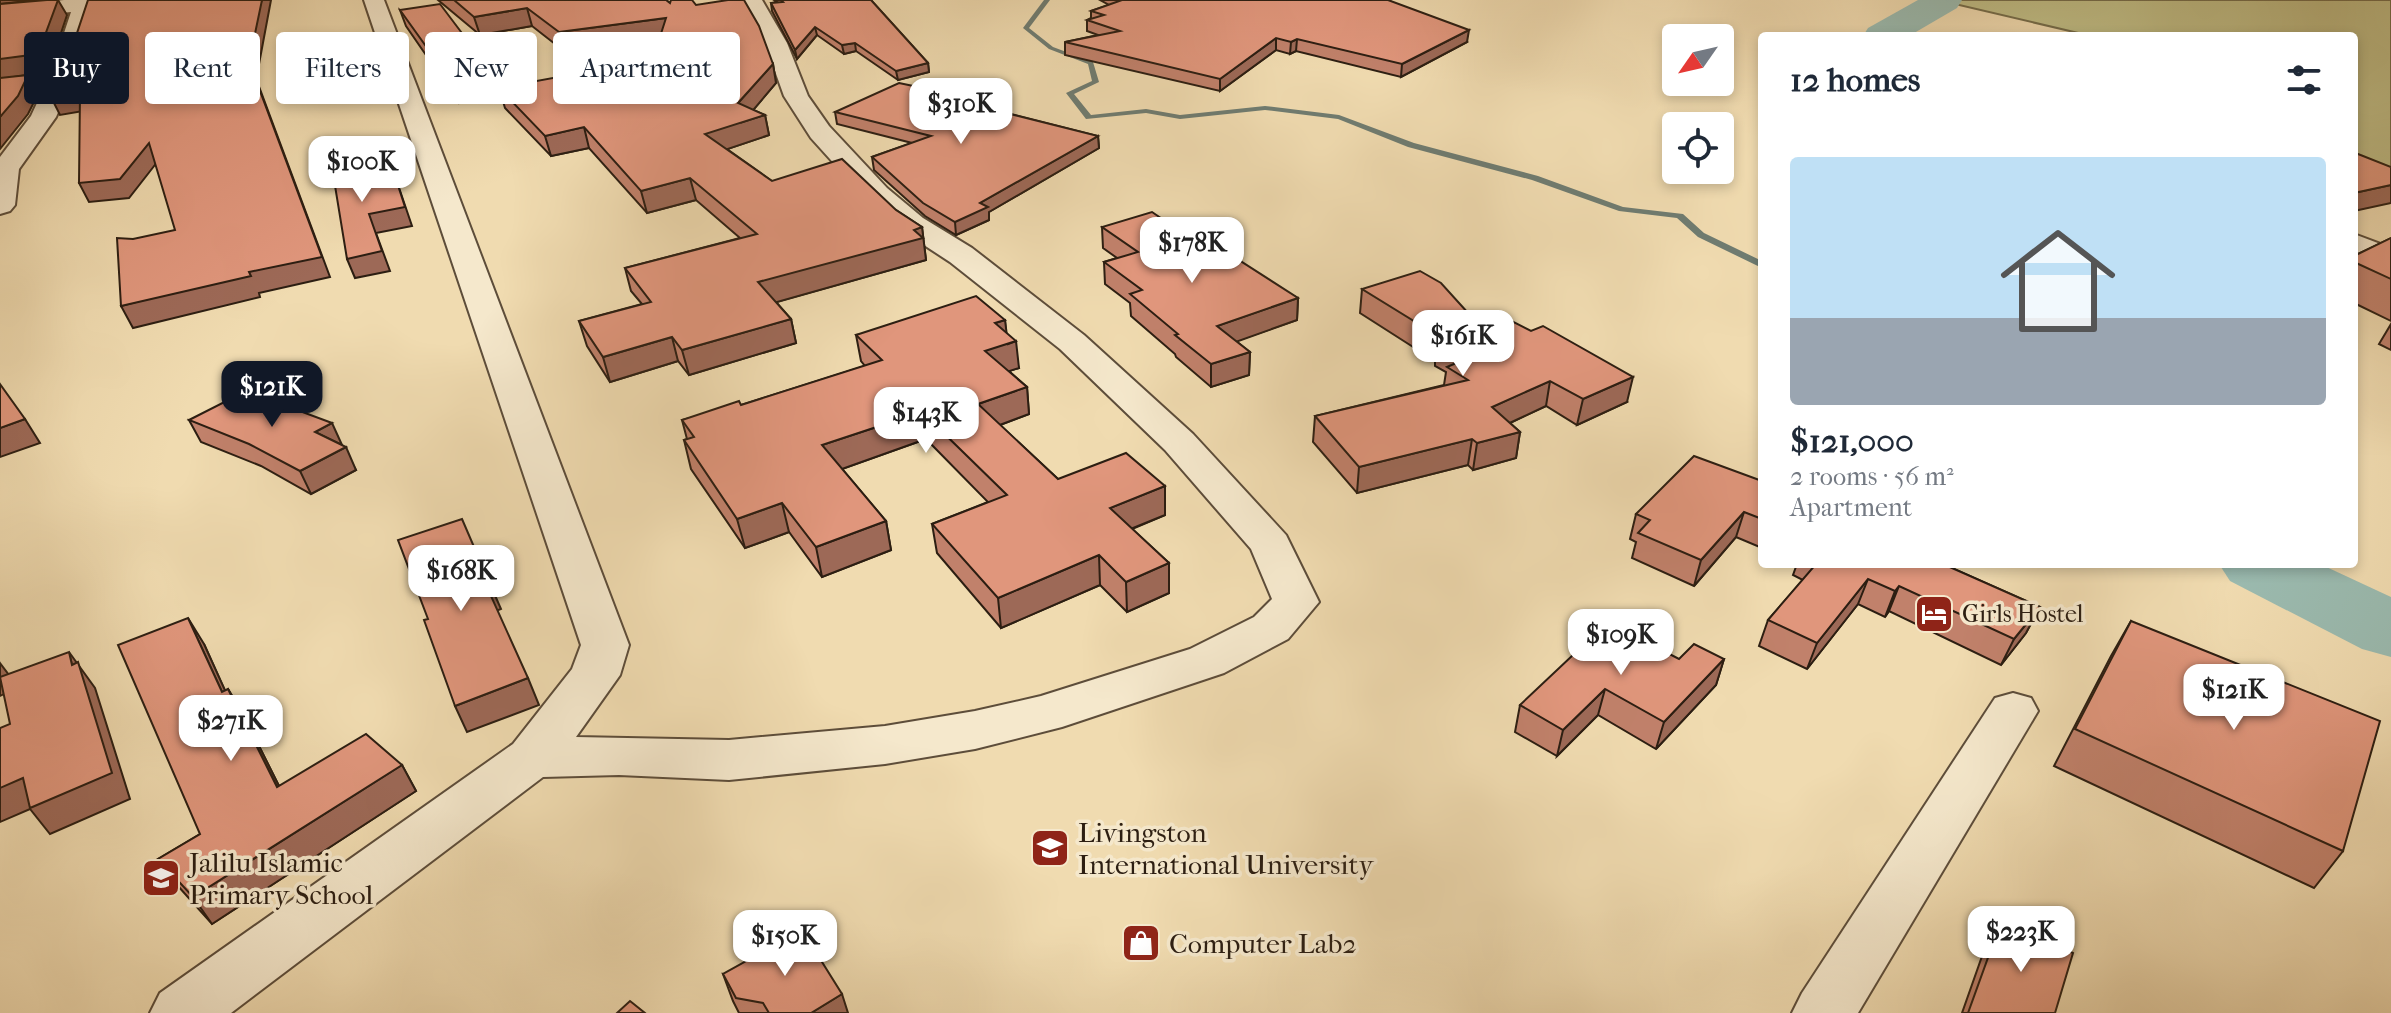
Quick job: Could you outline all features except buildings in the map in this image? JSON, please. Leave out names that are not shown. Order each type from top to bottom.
[{"type":"street","points":[[0,13],[125,0]]},
{"type":"street","points":[[532,758],[619,755],[729,760],[885,745],[975,730],[1044,714],[1207,661],[1271,628],[1296,602],[1271,545],[1179,442],[1072,342],[961,255],[912,224],[877,194],[820,132],[796,96],[776,43],[752,0]]},
{"type":"street","points":[[182,1013],[532,758],[595,675],[605,645],[380,1]]},
{"type":"street","points":[[76,32],[85,3]]},
{"type":"street","points":[[0,88],[24,85]]},
{"type":"street","points":[[0,205],[3,169],[43,117],[49,104]]},
{"type":"street","points":[[2358,245],[2391,260]]},
{"type":"street","points":[[1824,1013],[2013,711]]},
{"type":"shaded area","points":[[1938,0],[2391,0],[2391,190],[2358,177],[2358,32],[2074,32]]},
{"type":"waterway","points":[[1047,0],[1026,28],[1051,48],[1091,63],[1096,82],[1070,93],[1089,117],[1146,111],[1180,117],[1265,108],[1339,117],[1411,145],[1535,178],[1622,209],[1680,216],[1701,235],[1758,263]]},
{"type":"waterway","points":[[1889,32],[1944,0]]},
{"type":"waterway","points":[[2265,568],[2391,630]]},
{"type":"place","name":"Girls Hostel","points":[[1934,614]]},
{"type":"place","name":"Livingston International University","points":[[1050,848]]},
{"type":"place","name":"Jalilu Islamic Primary School","points":[[161,878]]},
{"type":"place","name":"Computer Lab2","points":[[1141,943]]}]
